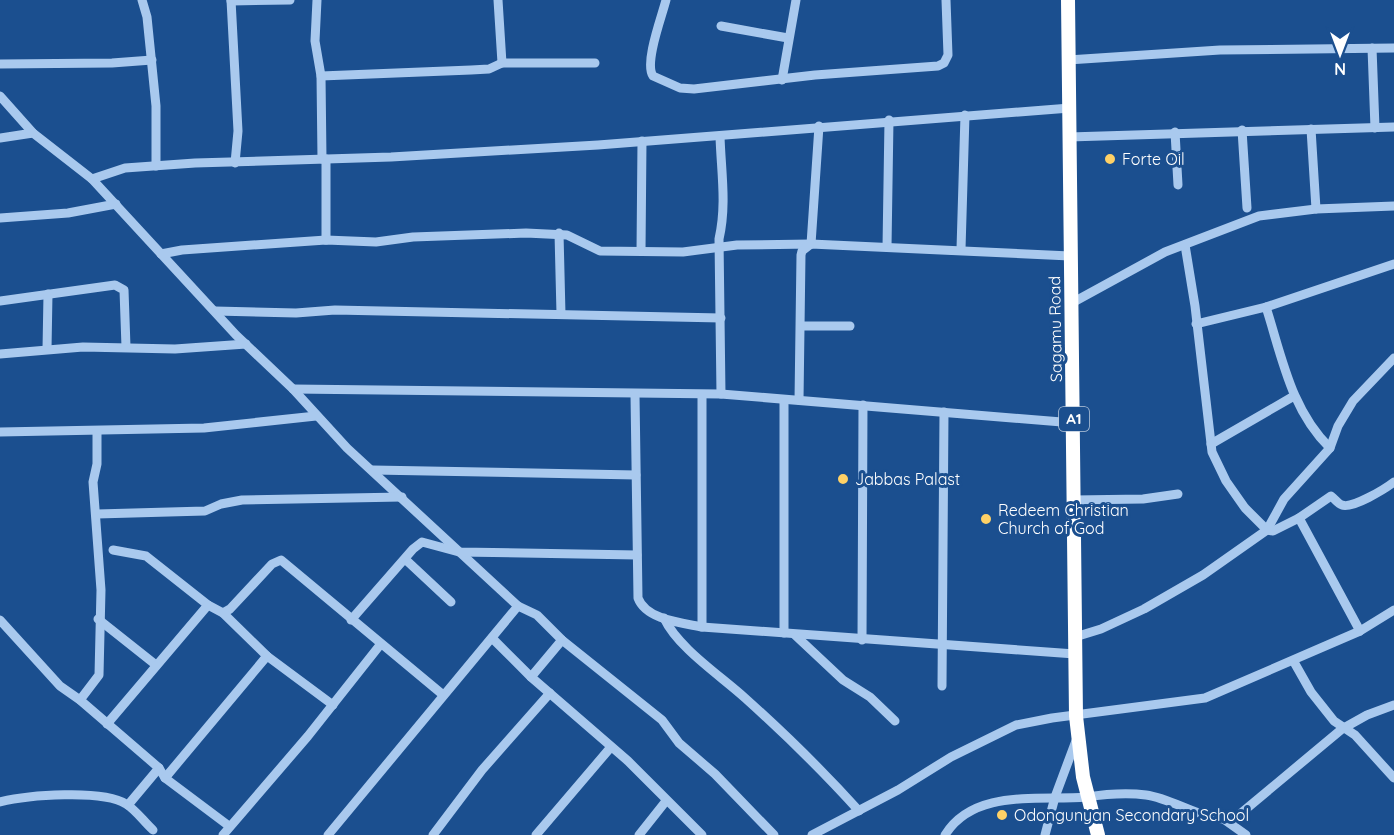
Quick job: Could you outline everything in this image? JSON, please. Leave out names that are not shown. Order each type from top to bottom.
[{"type":"highway","name":"Sagamu Road","points":[[1068,0],[1076,716],[1087,796],[1098,835]]},
{"type":"street","points":[[142,0],[152,60],[156,166]]},
{"type":"street","points":[[236,163],[238,130],[231,1],[290,0]]},
{"type":"street","points":[[498,0],[502,63]]},
{"type":"street","points":[[666,0],[650,59],[653,76],[680,88],[694,89],[815,75],[938,66],[944,63],[948,55],[946,0]]},
{"type":"street","points":[[782,80],[796,0]]},
{"type":"street","points":[[315,1],[315,40],[321,76],[326,240]]},
{"type":"street","points":[[722,26],[788,38]]},
{"type":"street","points":[[1372,48],[1375,128]]},
{"type":"street","points":[[1068,60],[1220,50],[1394,48]]},
{"type":"street","points":[[0,63],[112,63],[152,60]]},
{"type":"street","points":[[321,76],[489,69],[502,63],[595,63]]},
{"type":"street","points":[[0,96],[33,133],[92,179],[215,311],[225,315],[335,310],[721,318]]},
{"type":"street","points":[[92,179],[125,168],[642,141],[890,120],[1070,108]]},
{"type":"street","points":[[961,249],[965,115]]},
{"type":"street","points":[[887,248],[890,120]]},
{"type":"street","points":[[799,400],[802,251],[811,244],[819,126]]},
{"type":"street","points":[[1069,137],[1394,127]]},
{"type":"street","points":[[1311,129],[1316,209]]},
{"type":"street","points":[[1242,130],[1247,208]]},
{"type":"street","points":[[1175,132],[1178,185]]},
{"type":"street","points":[[0,138],[33,133]]},
{"type":"street","points":[[720,136],[724,217],[720,248],[721,394]]},
{"type":"street","points":[[641,251],[642,141]]},
{"type":"street","points":[[102,208],[106,194]]},
{"type":"street","points":[[0,218],[102,208],[116,204]]},
{"type":"street","points":[[1070,304],[1129,270],[1259,216],[1316,209],[1394,206]]},
{"type":"street","points":[[161,254],[182,250],[326,240],[376,242],[413,237],[559,233],[600,251],[683,252],[758,244],[811,244],[961,249],[1070,256]]},
{"type":"street","points":[[559,233],[561,314]]},
{"type":"street","points":[[1185,245],[1212,452],[1226,481],[1245,508],[1267,530],[1278,530],[1331,496],[1339,504],[1347,505],[1374,495],[1394,482]]},
{"type":"street","points":[[1196,324],[1266,307],[1394,264]]},
{"type":"street","points":[[0,301],[104,285],[122,288],[126,347]]},
{"type":"street","points":[[47,349],[48,294]]},
{"type":"street","points":[[1266,307],[1294,396],[1306,422],[1330,448]]},
{"type":"street","points":[[225,315],[236,335],[293,389],[316,416],[373,470],[383,475],[402,497],[479,571],[518,606],[537,615],[562,640],[662,720],[679,743],[715,774],[774,835]]},
{"type":"street","points":[[802,326],[850,326]]},
{"type":"street","points":[[233,345],[236,335]]},
{"type":"street","points":[[0,354],[47,349],[126,347],[175,349],[246,344]]},
{"type":"street","points":[[1075,637],[1101,629],[1144,609],[1203,574],[1267,530],[1284,499],[1330,448],[1338,426],[1353,401],[1394,358]]},
{"type":"street","points":[[293,389],[635,395],[721,394],[1074,423]]},
{"type":"street","points":[[635,395],[639,602],[663,618],[702,627],[1075,654]]},
{"type":"street","points":[[702,395],[702,627]]},
{"type":"street","points":[[1211,444],[1294,396]]},
{"type":"street","points":[[784,400],[784,633]]},
{"type":"street","points":[[862,640],[863,405]]},
{"type":"street","points":[[942,686],[944,412]]},
{"type":"street","points":[[0,432],[204,428],[316,416]]},
{"type":"street","points":[[80,700],[99,675],[100,565],[93,482],[97,431]]},
{"type":"street","points":[[383,475],[636,475]]},
{"type":"street","points":[[1074,500],[1143,499],[1178,494]]},
{"type":"street","points":[[97,514],[205,511],[221,504],[242,500],[402,497]]},
{"type":"street","points":[[1299,518],[1360,631]]},
{"type":"street","points":[[98,535],[112,550],[146,556],[208,604],[228,613],[267,656],[333,705]]},
{"type":"street","points":[[351,620],[422,542],[459,552],[484,554],[637,555]]},
{"type":"street","points":[[100,565],[112,550]]},
{"type":"street","points":[[479,571],[484,554]]},
{"type":"street","points":[[405,559],[452,603]]},
{"type":"street","points":[[228,613],[272,564],[281,560],[380,645],[442,694]]},
{"type":"street","points":[[107,723],[208,604]]},
{"type":"street","points":[[328,835],[363,796],[442,694],[518,606]]},
{"type":"street","points":[[812,835],[859,811],[951,757],[1016,725],[1205,698],[1294,662],[1360,631],[1394,610]]},
{"type":"street","points":[[663,618],[670,629],[697,656],[806,753],[859,811]]},
{"type":"street","points":[[98,619],[156,665]]},
{"type":"street","points":[[0,620],[60,686],[80,700],[159,768],[165,777],[230,826]]},
{"type":"street","points":[[98,635],[108,629]]},
{"type":"street","points":[[795,635],[843,680],[870,697],[895,721]]},
{"type":"street","points":[[492,638],[531,677],[641,773],[666,801],[702,835]]},
{"type":"street","points":[[531,677],[562,640]]},
{"type":"street","points":[[223,835],[333,705],[380,645]]},
{"type":"street","points":[[165,777],[267,656]]},
{"type":"street","points":[[1294,662],[1311,692],[1342,729],[1355,735],[1394,778]]},
{"type":"street","points":[[433,835],[482,770],[550,693]]},
{"type":"street","points":[[1225,820],[1241,816],[1342,729],[1367,715],[1394,705]]},
{"type":"street","points":[[1045,835],[1054,797],[1078,736]]},
{"type":"street","points":[[536,835],[611,747]]},
{"type":"street","points":[[128,805],[159,768]]},
{"type":"street","points":[[945,835],[960,817],[986,805],[1101,793],[1147,795],[1225,820],[1246,835]]},
{"type":"street","points":[[0,802],[62,795],[109,798],[128,805],[153,830]]},
{"type":"street","points":[[639,835],[666,801]]},
{"type":"place","name":"Forte Oil","points":[[1110,159]]},
{"type":"place","name":"Jabbas Palast","points":[[843,479]]},
{"type":"place","name":"Redeem Christian Church of God","points":[[986,519]]},
{"type":"place","name":"Odongunyan Secondary School","points":[[1002,815]]}]
